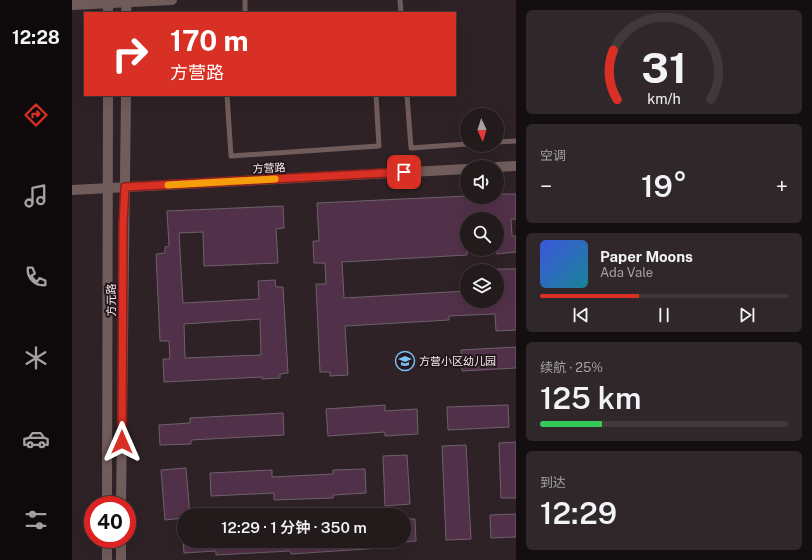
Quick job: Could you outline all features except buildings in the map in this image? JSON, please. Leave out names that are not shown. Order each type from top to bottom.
[{"type":"street","points":[[72,5],[108,6],[172,0]]},
{"type":"street","name":"方元路","points":[[107,496],[109,188],[108,96]]},
{"type":"street","name":"方元路","points":[[121,496],[123,224],[126,96]]},
{"type":"street","points":[[504,167],[516,166]]},
{"type":"street","name":"方营路","points":[[72,190],[460,169]]},
{"type":"street","points":[[107,548],[107,560]]},
{"type":"street","points":[[121,548],[121,560]]},
{"type":"lane","points":[[245,0],[246,12]]},
{"type":"lane","points":[[400,0],[401,12]]},
{"type":"lane","points":[[228,96],[231,156],[379,146],[376,96]]},
{"type":"lane","points":[[407,96],[411,148],[460,144]]},
{"type":"lane","points":[[504,142],[516,141]]},
{"type":"slow traffic","points":[[168,185],[275,179]]},
{"type":"place","name":"方营小区幼儿园","points":[[405,361]]},
{"type":"route","points":[[122,442],[123,224],[125,187],[404,172]]}]
